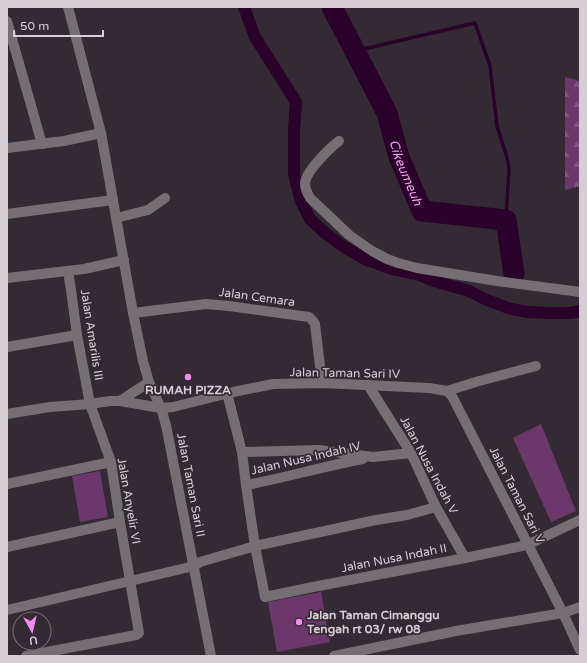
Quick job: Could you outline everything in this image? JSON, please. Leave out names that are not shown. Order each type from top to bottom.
[{"type":"street","name":"Jalan Taman Sari II","points":[[68,7],[101,133],[143,361],[149,382],[161,408],[166,425],[194,566],[206,637],[211,656]]},
{"type":"street","points":[[7,21],[42,144]]},
{"type":"street","points":[[7,148],[64,141],[101,133]]},
{"type":"street","points":[[339,141],[313,166],[310,171],[305,182],[308,194],[310,198],[350,235],[372,251],[387,259],[417,268],[580,292]]},
{"type":"street","points":[[116,218],[148,210],[165,198]]},
{"type":"street","points":[[7,214],[113,200]]},
{"type":"street","points":[[7,278],[84,269],[124,260]]},
{"type":"street","name":"Jalan Amarilis III","points":[[68,271],[77,335],[90,404]]},
{"type":"street","name":"Jalan Cemara","points":[[133,313],[211,304],[309,317],[314,320],[315,324],[322,383]]},
{"type":"street","points":[[7,347],[77,335]]},
{"type":"street","points":[[447,391],[536,366]]},
{"type":"street","points":[[120,401],[149,382]]},
{"type":"street","name":"Jalan Taman Sari IV","points":[[7,414],[50,407],[110,401],[120,401],[161,408],[173,407],[227,393],[273,384],[322,383],[429,388],[447,391]]},
{"type":"street","name":"Jalan Nusa Indah V","points":[[368,385],[411,453],[436,507],[465,558]]},
{"type":"street","name":"Jalan Taman Sari V","points":[[447,391],[452,396],[563,613],[580,650]]},
{"type":"street","points":[[227,393],[242,452],[255,546]]},
{"type":"street","name":"Jalan Anyelir VI","points":[[26,656],[136,635],[139,633],[111,462],[90,404]]},
{"type":"street","name":"Jalan Nusa Indah IV","points":[[242,452],[319,450],[373,457]]},
{"type":"street","name":"Jalan Nusa Indah IV","points":[[246,485],[270,481],[334,464],[373,457],[411,453]]},
{"type":"street","points":[[7,484],[111,462]]},
{"type":"street","points":[[7,610],[194,566],[200,562],[255,546],[376,520],[407,515],[436,507]]},
{"type":"street","name":"Jalan Nusa Indah II","points":[[255,546],[265,597],[527,545],[580,520]]},
{"type":"street","points":[[7,548],[120,522]]},
{"type":"street","points":[[334,656],[357,654],[456,631],[563,613],[580,607]]},
{"type":"green space","points":[[565,77],[580,81],[580,186],[565,190]]},
{"type":"green space","points":[[541,424],[576,511],[551,522],[513,438]]},
{"type":"green space","points":[[100,471],[108,517],[80,522],[72,476]]},
{"type":"green space","name":"Jalan Taman Cimanggu Tengah rt 03/ rw 08","points":[[321,592],[330,642],[277,652],[268,602]]},
{"type":"waterway","points":[[244,7],[255,37],[296,102],[294,130],[294,175],[301,201],[310,219],[325,233],[344,247],[365,259],[392,269],[417,274],[434,281],[469,291],[508,308],[527,312],[549,313],[570,313],[580,311]]},
{"type":"waterway","name":"Cikeumeuh","points":[[332,7],[387,113],[399,157],[422,211],[506,220],[514,274]]},
{"type":"waterway","points":[[355,51],[475,23],[490,66],[497,126],[509,168],[506,220]]},
{"type":"place","name":"RUMAH PIZZA","points":[[188,377]]},
{"type":"place","name":"Jalan Taman Cimanggu Tengah rt 03/ rw 08","points":[[299,622]]}]
